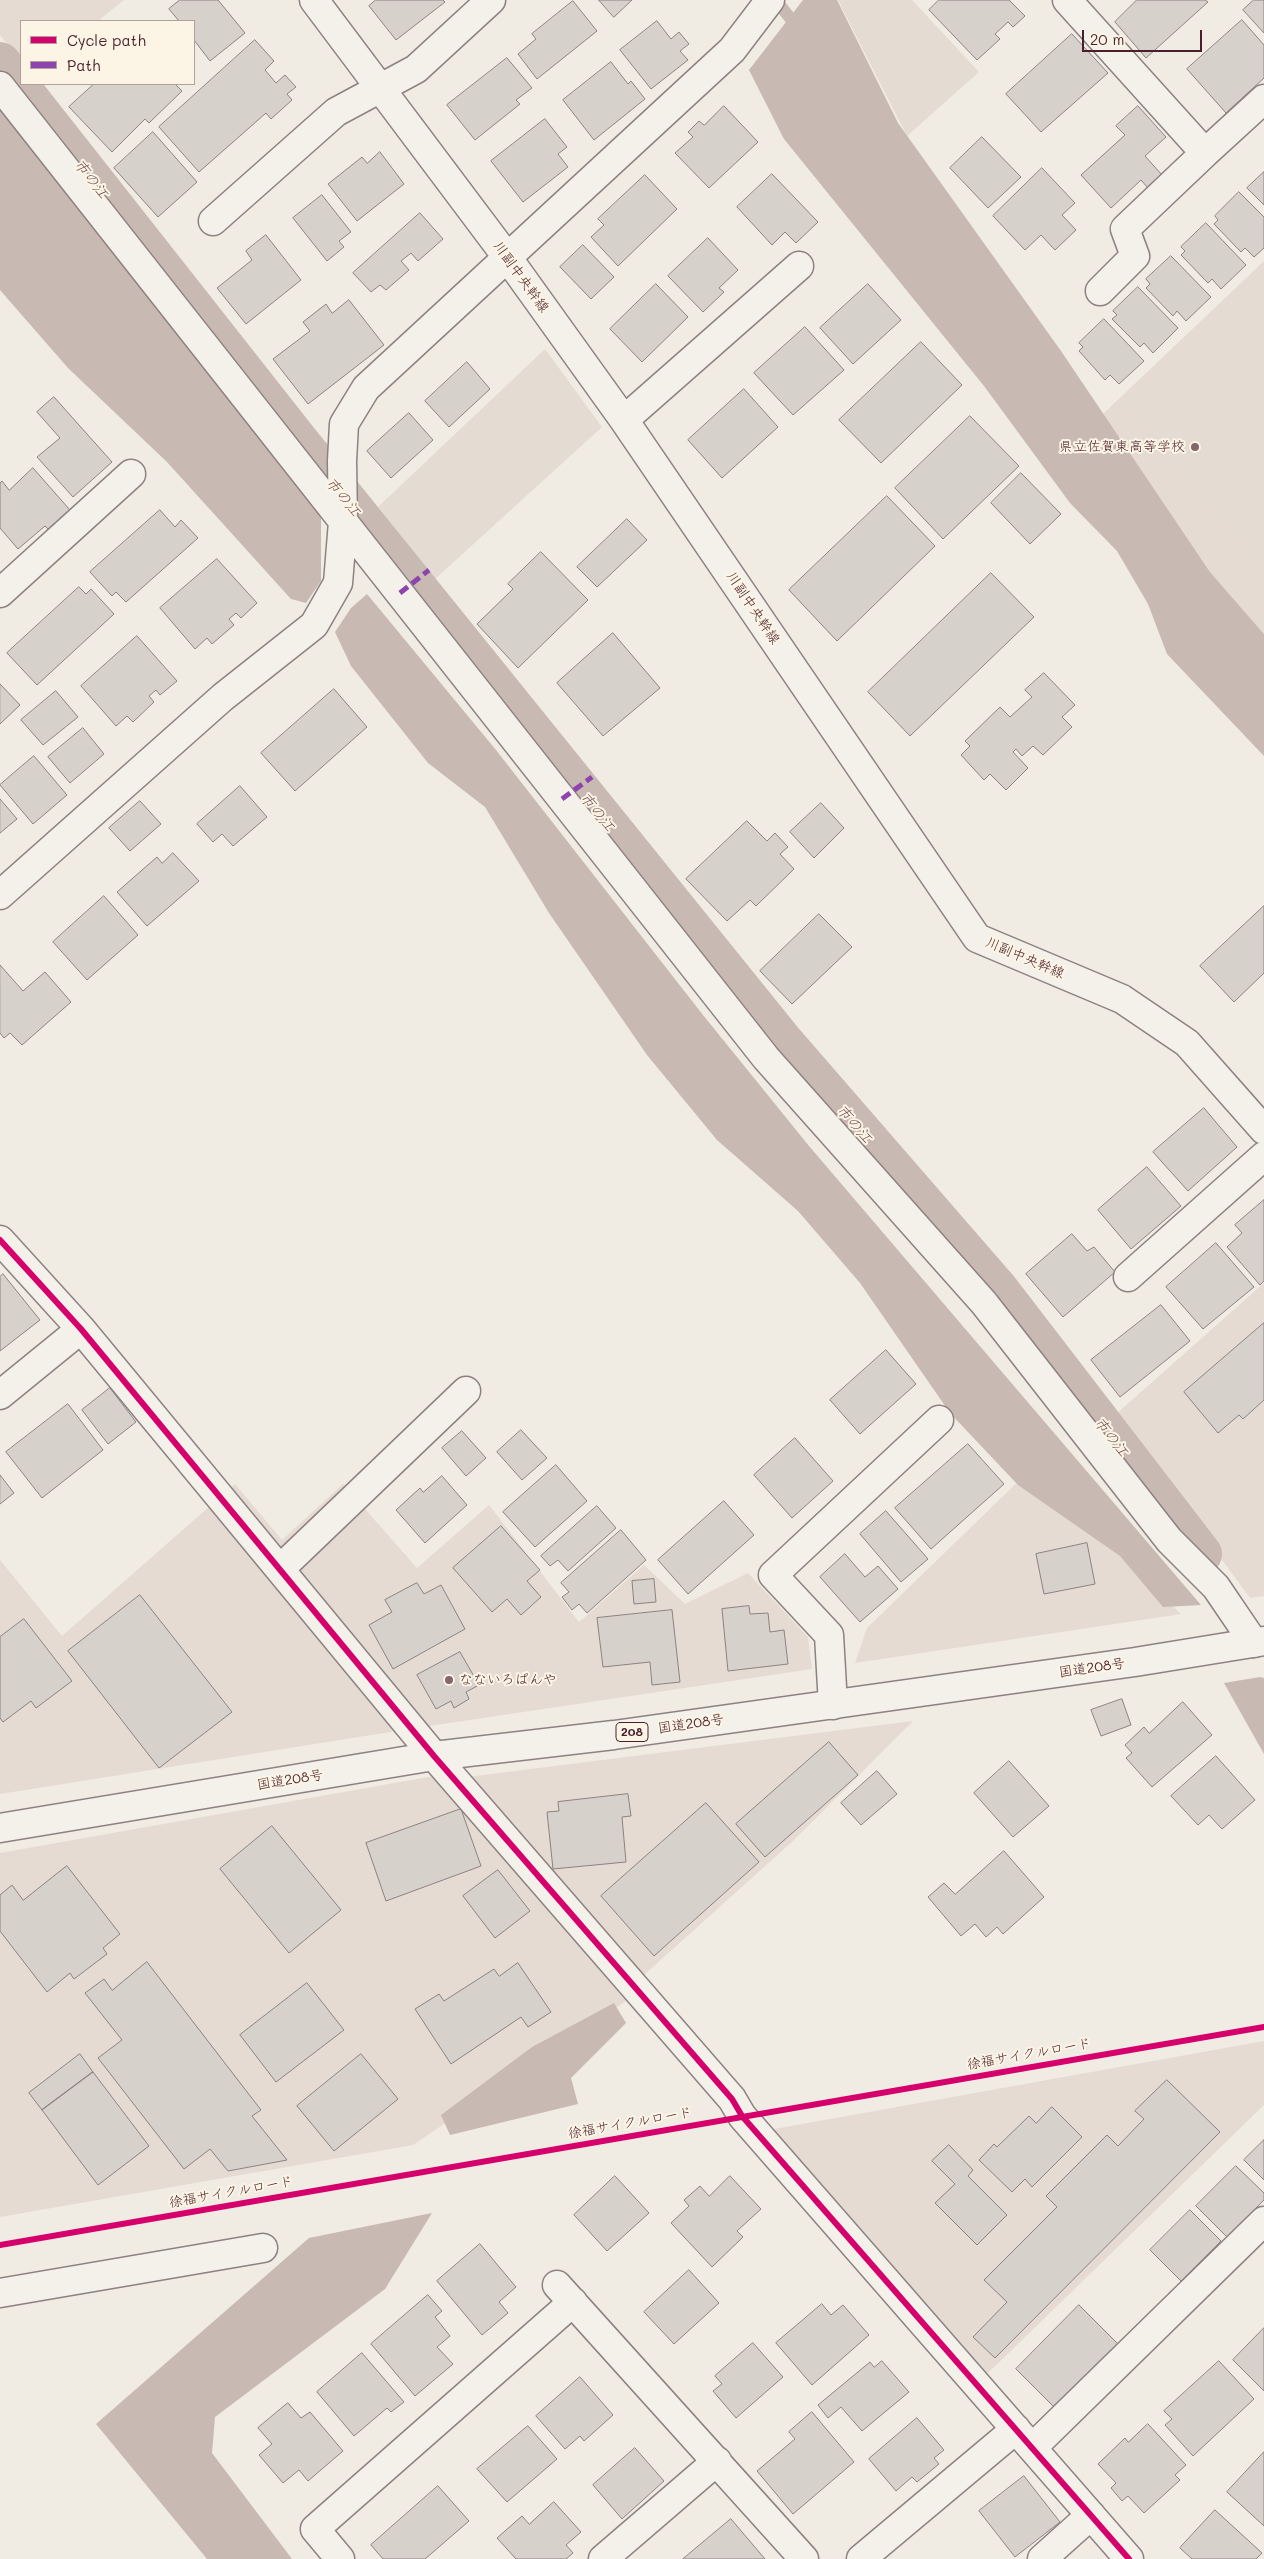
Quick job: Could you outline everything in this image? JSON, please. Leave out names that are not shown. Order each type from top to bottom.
[{"type":"main road","name":"川副中央幹線","points":[[314,0],[507,257],[624,420],[977,938],[1122,999],[1186,1043],[1264,1130]]},
{"type":"main road","points":[[213,221],[336,112],[416,69],[491,0]]},
{"type":"main road","points":[[1067,0],[1205,153]]},
{"type":"main road","points":[[0,895],[223,698],[314,625],[338,583],[343,522],[342,461],[344,424],[366,388],[732,50],[763,10]]},
{"type":"main road","points":[[0,86],[766,1058],[984,1303],[1169,1540],[1216,1587],[1259,1642]]},
{"type":"main road","points":[[1100,292],[1136,256],[1125,229],[1264,99]]},
{"type":"main road","points":[[624,420],[799,266]]},
{"type":"main road","points":[[0,593],[131,474]]},
{"type":"main road","points":[[1128,1277],[1264,1156]]},
{"type":"main road","points":[[0,1240],[81,1329],[434,1756],[640,1991],[732,2099],[742,2116],[1129,2559]]},
{"type":"main road","points":[[0,1395],[81,1329]]},
{"type":"main road","points":[[280,1569],[466,1391]]},
{"type":"main road","points":[[832,1704],[829,1635],[773,1575],[939,1420]]},
{"type":"main road","name":"国道208号","points":[[0,1828],[434,1756],[614,1735],[1259,1642]]},
{"type":"main road","points":[[862,2559],[1024,2438],[1264,2221]]},
{"type":"main road","points":[[0,2293],[263,2248]]},
{"type":"main road","points":[[340,2559],[315,2529],[565,2293],[804,2559]]},
{"type":"main road","points":[[603,2559],[717,2461]]},
{"type":"main road","points":[[1042,2559],[1091,2515]]},
{"type":"shaded area","points":[[0,0],[124,0],[99,20],[20,20],[20,62],[0,35]]},
{"type":"shaded area","points":[[803,0],[837,0],[898,123],[1061,351],[1210,572],[1264,634],[1264,756],[1167,654],[1148,604],[1117,551],[1070,503],[984,386],[784,139],[749,70]]},
{"type":"shaded area","points":[[838,0],[912,0],[979,72],[907,136]]},
{"type":"shaded area","points":[[0,107],[321,513],[321,581],[306,603],[291,599],[167,462],[68,368],[0,290]]},
{"type":"shaded area","name":"県立佐賀東高等学校","points":[[1264,261],[1264,634],[1210,572],[1103,414]]},
{"type":"shaded area","name":"県立佐賀東高等学校","points":[[1264,273],[1264,562],[1127,403]]},
{"type":"shaded area","points":[[545,349],[602,427],[435,579],[378,507]]},
{"type":"shaded area","points":[[367,594],[496,750],[703,1015],[809,1146],[1201,1605],[1163,1607],[1120,1556],[1018,1485],[950,1413],[860,1283],[798,1211],[717,1140],[647,1055],[549,913],[485,807],[428,763],[351,666],[335,632],[351,608]]},
{"type":"shaded area","points":[[1264,1283],[1264,1596],[1250,1598],[1115,1415]]},
{"type":"shaded area","points":[[1030,1470],[1181,1614],[855,1663],[867,1628]]},
{"type":"shaded area","points":[[235,1484],[282,1540],[343,1484],[417,1568],[489,1505],[579,1622],[644,1565],[685,1604],[748,1573],[808,1637],[812,1669],[409,1729],[0,1794],[0,1560],[62,1636]]},
{"type":"shaded area","points":[[1264,1678],[1264,1754],[1224,1683]]},
{"type":"shaded area","points":[[913,1721],[793,1841],[634,1984],[459,1778]]},
{"type":"shaded area","points":[[434,1776],[626,2001],[413,2145],[0,2217],[0,1853]]},
{"type":"shaded area","points":[[614,2003],[626,2023],[571,2078],[578,2104],[450,2135],[441,2115],[532,2047]]},
{"type":"shaded area","points":[[1264,2041],[1264,2105],[987,2374],[769,2130]]},
{"type":"shaded area","points":[[432,2213],[385,2289],[215,2417],[212,2453],[292,2559],[207,2559],[96,2424],[309,2238]]},
{"type":"building","points":[[180,0],[218,0],[245,33],[210,61],[195,41],[195,20],[178,20],[169,9]]},
{"type":"building","points":[[376,0],[443,0],[445,2],[396,40],[369,6]]},
{"type":"building","points":[[599,0],[632,0],[614,17]]},
{"type":"building","points":[[939,0],[1009,0],[1025,16],[1013,27],[1008,22],[995,34],[1000,39],[977,60],[929,10]]},
{"type":"building","points":[[1137,0],[1205,0],[1208,2],[1146,58],[1115,22]]},
{"type":"building","points":[[1254,0],[1264,0],[1264,33],[1243,10]]},
{"type":"building","points":[[573,1],[597,31],[537,79],[518,54],[536,39],[532,34]]},
{"type":"building","points":[[1242,20],[1264,45],[1264,78],[1226,113],[1187,69]]},
{"type":"building","points":[[657,21],[671,39],[679,32],[689,44],[680,51],[688,60],[651,89],[620,50]]},
{"type":"building","points":[[1072,34],[1108,73],[1041,132],[1006,94]]},
{"type":"building","points":[[255,40],[274,61],[265,70],[276,83],[285,75],[296,87],[287,94],[292,100],[271,119],[266,113],[199,172],[159,127]]},
{"type":"building","points":[[507,58],[532,88],[516,100],[520,104],[475,140],[447,105]]},
{"type":"building","points":[[611,62],[628,84],[631,81],[645,99],[594,140],[563,100]]},
{"type":"building","points":[[93,85],[176,85],[182,91],[149,123],[145,119],[112,152],[69,107]]},
{"type":"building","points":[[724,106],[758,142],[709,188],[675,153],[693,137],[688,132],[699,121],[704,125]]},
{"type":"building","points":[[1138,106],[1166,137],[1145,156],[1162,175],[1148,188],[1141,180],[1111,208],[1081,175],[1125,135],[1116,126]]},
{"type":"building","points":[[545,119],[567,147],[558,154],[568,167],[523,202],[491,161]]},
{"type":"building","points":[[153,132],[197,182],[158,217],[114,168]]},
{"type":"building","points":[[982,137],[1021,177],[988,208],[950,168]]},
{"type":"building","points":[[380,152],[404,184],[357,221],[328,184],[362,157],[367,163]]},
{"type":"building","points":[[1042,168],[1075,203],[1062,215],[1076,230],[1055,250],[1041,235],[1025,250],[993,216]]},
{"type":"building","points":[[1264,172],[1264,205],[1247,188]]},
{"type":"building","points":[[772,174],[818,222],[796,243],[785,232],[772,245],[737,207]]},
{"type":"building","points":[[645,175],[677,209],[618,266],[591,237],[604,225],[598,219]]},
{"type":"building","points":[[1239,192],[1264,217],[1264,248],[1254,257],[1245,248],[1241,252],[1214,224],[1218,220],[1215,216]]},
{"type":"building","points":[[322,195],[351,232],[339,241],[344,247],[327,261],[293,218]]},
{"type":"building","points":[[420,213],[443,239],[418,261],[411,253],[401,261],[409,270],[386,290],[380,285],[371,292],[353,273]]},
{"type":"building","points":[[1206,223],[1246,265],[1221,289],[1212,279],[1208,283],[1181,255],[1185,251],[1181,247]]},
{"type":"building","points":[[266,235],[301,280],[246,324],[217,288],[252,260],[246,251]]},
{"type":"building","points":[[708,238],[738,270],[719,288],[724,292],[703,312],[668,276]]},
{"type":"building","points":[[583,245],[614,277],[591,299],[560,267]]},
{"type":"building","points":[[1171,256],[1211,297],[1186,321],[1177,311],[1173,316],[1146,288],[1150,284],[1146,279]]},
{"type":"building","points":[[656,284],[688,317],[642,362],[610,329]]},
{"type":"building","points":[[868,284],[901,320],[853,364],[820,328]]},
{"type":"building","points":[[1138,287],[1178,328],[1153,353],[1144,343],[1140,347],[1112,319],[1117,315],[1113,311]]},
{"type":"building","points":[[349,300],[384,345],[308,404],[273,359],[310,331],[303,322],[326,304],[332,313]]},
{"type":"building","points":[[1104,319],[1144,361],[1119,384],[1110,375],[1105,380],[1079,351],[1083,347],[1079,343]]},
{"type":"building","points":[[805,327],[844,370],[793,415],[754,373]]},
{"type":"building","points":[[921,342],[962,385],[881,463],[839,420]]},
{"type":"building","points":[[467,362],[490,389],[449,427],[425,401]]},
{"type":"building","points":[[744,389],[778,427],[722,478],[688,440]]},
{"type":"building","points":[[54,397],[112,462],[73,497],[37,457],[60,438],[37,412]]},
{"type":"building","points":[[409,413],[433,440],[391,478],[367,451]]},
{"type":"building","points":[[970,416],[1019,466],[943,539],[895,488]]},
{"type":"building","points":[[33,468],[70,510],[48,529],[45,526],[18,549],[0,528],[0,483],[2,481],[9,490]]},
{"type":"building","points":[[1021,473],[1061,514],[1030,544],[991,503]]},
{"type":"building","points":[[887,496],[935,546],[837,641],[789,590]]},
{"type":"building","points":[[160,510],[175,527],[181,520],[198,538],[126,602],[116,592],[112,596],[90,572]]},
{"type":"building","points":[[627,519],[647,540],[597,587],[577,567]]},
{"type":"building","points":[[541,552],[588,600],[518,668],[477,624],[513,589],[508,584]]},
{"type":"building","points":[[217,559],[257,603],[241,618],[236,613],[229,619],[234,625],[212,644],[207,638],[195,649],[160,608]]},
{"type":"building","points":[[991,573],[1034,617],[910,736],[868,692]]},
{"type":"building","points":[[79,587],[86,594],[91,589],[114,614],[37,685],[7,653]]},
{"type":"building","points":[[613,633],[660,688],[603,736],[557,683]]},
{"type":"building","points":[[137,636],[177,681],[160,695],[156,690],[149,696],[154,702],[133,722],[127,716],[116,726],[81,686]]},
{"type":"building","points":[[1044,673],[1075,705],[1062,717],[1072,727],[1043,755],[1033,746],[1022,756],[1016,749],[1013,752],[1028,768],[1006,790],[990,774],[984,780],[961,755],[970,746],[965,741],[1000,707],[1010,717],[1032,697],[1025,690]]},
{"type":"building","points":[[0,684],[20,705],[0,724]]},
{"type":"building","points":[[334,689],[367,727],[295,791],[261,753]]},
{"type":"building","points":[[56,691],[78,717],[43,745],[21,720]]},
{"type":"building","points":[[83,728],[104,754],[70,783],[48,757]]},
{"type":"building","points":[[34,756],[67,795],[33,824],[0,785]]},
{"type":"building","points":[[240,786],[267,817],[233,846],[222,834],[213,842],[197,824]]},
{"type":"building","points":[[0,799],[17,819],[0,833]]},
{"type":"building","points":[[140,801],[161,824],[130,851],[109,828]]},
{"type":"building","points":[[821,803],[844,828],[814,858],[790,832]]},
{"type":"building","points":[[747,821],[767,841],[775,833],[788,847],[780,854],[794,869],[756,906],[750,900],[727,921],[686,879]]},
{"type":"building","points":[[173,853],[199,881],[147,926],[117,892],[157,857],[162,863]]},
{"type":"building","points":[[104,896],[138,935],[87,980],[53,942]]},
{"type":"building","points":[[1264,906],[1264,973],[1234,1002],[1200,966]]},
{"type":"building","points":[[819,914],[852,947],[792,1004],[760,971]]},
{"type":"building","points":[[0,965],[23,991],[45,972],[71,1002],[22,1045],[10,1033],[4,1038],[0,1033]]},
{"type":"building","points":[[1204,1108],[1237,1147],[1188,1191],[1153,1152]]},
{"type":"building","points":[[1147,1167],[1181,1206],[1131,1249],[1098,1210]]},
{"type":"building","points":[[1264,1200],[1264,1281],[1260,1285],[1227,1247],[1242,1233],[1235,1225]]},
{"type":"building","points":[[1072,1234],[1087,1251],[1094,1247],[1115,1272],[1063,1317],[1026,1274]]},
{"type":"building","points":[[1216,1243],[1254,1287],[1203,1329],[1166,1287]]},
{"type":"building","points":[[3,1274],[40,1320],[0,1351],[0,1277]]},
{"type":"building","points":[[1161,1305],[1190,1341],[1120,1397],[1091,1360]]},
{"type":"building","points":[[1264,1323],[1264,1400],[1243,1419],[1239,1415],[1218,1433],[1184,1392]]},
{"type":"building","points":[[886,1350],[916,1384],[860,1434],[830,1400]]},
{"type":"building","points":[[110,1388],[136,1422],[108,1444],[82,1410]]},
{"type":"building","points":[[68,1404],[103,1450],[42,1498],[6,1452]]},
{"type":"building","points":[[521,1430],[547,1458],[522,1480],[497,1452]]},
{"type":"building","points":[[462,1431],[486,1458],[466,1476],[442,1448]]},
{"type":"building","points":[[795,1438],[833,1481],[792,1518],[754,1475]]},
{"type":"building","points":[[968,1444],[1004,1484],[931,1549],[895,1508]]},
{"type":"building","points":[[556,1465],[587,1501],[535,1547],[503,1512]]},
{"type":"building","points":[[0,1475],[14,1493],[0,1504]]},
{"type":"building","points":[[442,1476],[467,1505],[425,1543],[396,1510],[420,1488],[423,1492]]},
{"type":"building","points":[[724,1501],[754,1535],[688,1594],[658,1560]]},
{"type":"building","points":[[597,1506],[616,1528],[568,1571],[558,1560],[550,1566],[541,1556]]},
{"type":"building","points":[[886,1511],[928,1559],[901,1582],[860,1534]]},
{"type":"building","points":[[501,1526],[540,1570],[527,1581],[541,1597],[521,1615],[507,1599],[492,1612],[453,1568]]},
{"type":"building","points":[[621,1530],[646,1560],[587,1613],[579,1604],[572,1610],[562,1597],[569,1592],[561,1583]]},
{"type":"building","points":[[1087,1543],[1095,1584],[1044,1594],[1036,1554]]},
{"type":"building","points":[[845,1554],[865,1577],[878,1566],[898,1589],[860,1622],[820,1577]]},
{"type":"building","points":[[654,1579],[656,1602],[634,1604],[632,1581]]},
{"type":"building","points":[[417,1583],[424,1594],[441,1585],[465,1629],[393,1669],[369,1625],[392,1612],[385,1600]]},
{"type":"building","points":[[140,1595],[232,1712],[159,1768],[68,1651]]},
{"type":"building","points":[[749,1606],[750,1614],[768,1613],[770,1632],[784,1630],[788,1664],[728,1671],[722,1609]]},
{"type":"building","points":[[672,1610],[680,1682],[652,1685],[650,1662],[603,1667],[597,1618]]},
{"type":"building","points":[[24,1619],[72,1681],[36,1708],[31,1701],[3,1722],[0,1718],[0,1637]]},
{"type":"building","points":[[460,1652],[479,1685],[466,1692],[469,1699],[454,1708],[451,1701],[436,1709],[417,1675]]},
{"type":"building","points":[[1122,1699],[1131,1725],[1101,1736],[1091,1710]]},
{"type":"building","points":[[1183,1702],[1212,1735],[1152,1787],[1126,1758],[1132,1753],[1125,1745],[1144,1727],[1149,1733]]},
{"type":"building","points":[[829,1742],[858,1775],[765,1857],[736,1824]]},
{"type":"building","points":[[1216,1756],[1255,1800],[1222,1829],[1209,1815],[1198,1825],[1171,1796]]},
{"type":"building","points":[[1009,1761],[1049,1806],[1013,1837],[974,1793]]},
{"type":"building","points":[[877,1771],[897,1794],[861,1825],[841,1803]]},
{"type":"building","points":[[628,1794],[631,1816],[622,1817],[626,1862],[553,1869],[547,1812],[559,1811],[558,1802]]},
{"type":"building","points":[[706,1803],[759,1862],[654,1956],[601,1896]]},
{"type":"building","points":[[461,1809],[481,1866],[386,1901],[366,1843]]},
{"type":"building","points":[[272,1826],[341,1910],[289,1953],[220,1869]]},
{"type":"building","points":[[1004,1851],[1044,1897],[1003,1934],[997,1927],[986,1937],[975,1924],[961,1936],[928,1897],[944,1883],[955,1894]]},
{"type":"building","points":[[67,1866],[120,1934],[103,1948],[107,1954],[74,1979],[70,1973],[47,1992],[0,1931],[0,1895],[12,1885],[23,1900]]},
{"type":"building","points":[[498,1870],[530,1911],[495,1938],[463,1896]]},
{"type":"building","points":[[147,1962],[261,2110],[252,2116],[287,2160],[228,2171],[210,2149],[184,2169],[98,2058],[122,2040],[85,1993],[104,1979],[112,1990]]},
{"type":"building","points":[[518,1963],[551,2012],[528,2027],[521,2017],[451,2064],[415,2009],[439,1994],[444,2001],[494,1969],[499,1976]]},
{"type":"building","points":[[307,1983],[344,2030],[276,2082],[240,2035]]},
{"type":"building","points":[[80,2054],[93,2072],[42,2110],[29,2093]]},
{"type":"building","points":[[361,2054],[398,2099],[334,2151],[297,2106]]},
{"type":"building","points":[[93,2072],[149,2146],[98,2185],[42,2110]]},
{"type":"building","points":[[1167,2080],[1220,2132],[995,2358],[973,2337],[1007,2302],[984,2280],[1057,2207],[1046,2196],[1107,2135],[1118,2146],[1144,2119],[1135,2111]]},
{"type":"building","points":[[1052,2107],[1082,2137],[1032,2187],[1025,2179],[1012,2192],[979,2160],[994,2144],[997,2147],[1029,2116],[1036,2123]]},
{"type":"building","points":[[1264,2140],[1264,2180],[1244,2160]]},
{"type":"building","points":[[949,2145],[973,2170],[968,2176],[1007,2215],[977,2245],[935,2203],[955,2184],[932,2161]]},
{"type":"building","points":[[1236,2166],[1264,2193],[1264,2200],[1227,2237],[1196,2206]]},
{"type":"building","points":[[615,2176],[649,2213],[607,2251],[574,2215]]},
{"type":"building","points":[[730,2176],[761,2209],[737,2231],[743,2237],[712,2267],[671,2223],[689,2206],[684,2200],[700,2186],[709,2196]]},
{"type":"building","points":[[1190,2210],[1221,2241],[1181,2281],[1150,2250]]},
{"type":"building","points":[[480,2244],[516,2287],[499,2302],[508,2313],[482,2335],[437,2281]]},
{"type":"building","points":[[689,2270],[719,2303],[674,2344],[644,2312]]},
{"type":"building","points":[[428,2295],[442,2311],[435,2317],[450,2336],[437,2347],[453,2364],[415,2396],[371,2344]]},
{"type":"building","points":[[822,2304],[831,2315],[843,2305],[869,2335],[812,2385],[776,2343]]},
{"type":"building","points":[[1079,2305],[1118,2344],[1055,2408],[1016,2369]]},
{"type":"building","points":[[1264,2328],[1264,2391],[1233,2360]]},
{"type":"building","points":[[753,2343],[783,2377],[736,2418],[713,2391],[722,2384],[715,2376]]},
{"type":"building","points":[[362,2353],[404,2402],[391,2412],[387,2408],[354,2436],[317,2392]]},
{"type":"building","points":[[882,2361],[909,2392],[862,2431],[841,2407],[828,2418],[818,2405],[870,2362],[874,2367]]},
{"type":"building","points":[[1219,2361],[1254,2399],[1193,2456],[1165,2425],[1172,2419],[1164,2411]]},
{"type":"building","points":[[580,2377],[613,2415],[584,2441],[580,2436],[565,2449],[536,2416]]},
{"type":"building","points":[[288,2403],[301,2418],[310,2412],[343,2451],[308,2481],[299,2470],[283,2483],[259,2455],[272,2444],[258,2428]]},
{"type":"building","points":[[812,2412],[854,2462],[793,2514],[757,2471],[795,2439],[789,2432]]},
{"type":"building","points":[[917,2418],[944,2450],[934,2458],[939,2464],[917,2482],[912,2477],[896,2491],[869,2459]]},
{"type":"building","points":[[1148,2424],[1186,2465],[1175,2475],[1180,2480],[1144,2513],[1128,2496],[1122,2501],[1111,2488],[1116,2483],[1098,2464],[1125,2438],[1128,2442]]},
{"type":"building","points":[[528,2426],[557,2459],[507,2502],[477,2469]]},
{"type":"building","points":[[635,2448],[664,2481],[622,2519],[593,2485]]},
{"type":"building","points":[[1264,2452],[1264,2526],[1227,2492]]},
{"type":"building","points":[[1024,2476],[1060,2522],[1015,2557],[979,2511]]},
{"type":"building","points":[[438,2486],[469,2521],[425,2559],[383,2559],[371,2545]]},
{"type":"building","points":[[554,2502],[581,2532],[566,2545],[573,2553],[566,2559],[516,2559],[497,2538],[522,2516],[529,2524]]},
{"type":"building","points":[[1215,2510],[1262,2553],[1256,2559],[1192,2559],[1180,2548]]},
{"type":"building","points":[[731,2519],[765,2559],[683,2559]]},
{"type":"waterway","points":[[776,0],[800,31]]},
{"type":"waterway","name":"市の江","points":[[0,63],[296,439],[781,1040],[998,1290],[1201,1554]]},
{"type":"marked path","points":[[400,593],[429,570]]},
{"type":"marked path","points":[[562,799],[592,777]]},
{"type":"cycle path","points":[[0,1240],[81,1329],[434,1756],[732,2099],[742,2116],[1129,2559]]},
{"type":"cycle path","name":"徐福サイクルロード","points":[[0,2245],[1264,2027]]},
{"type":"place","name":"県立佐賀東高等学校","points":[[1195,447]]},
{"type":"place","name":"なないろぱんや","points":[[449,1680]]}]
